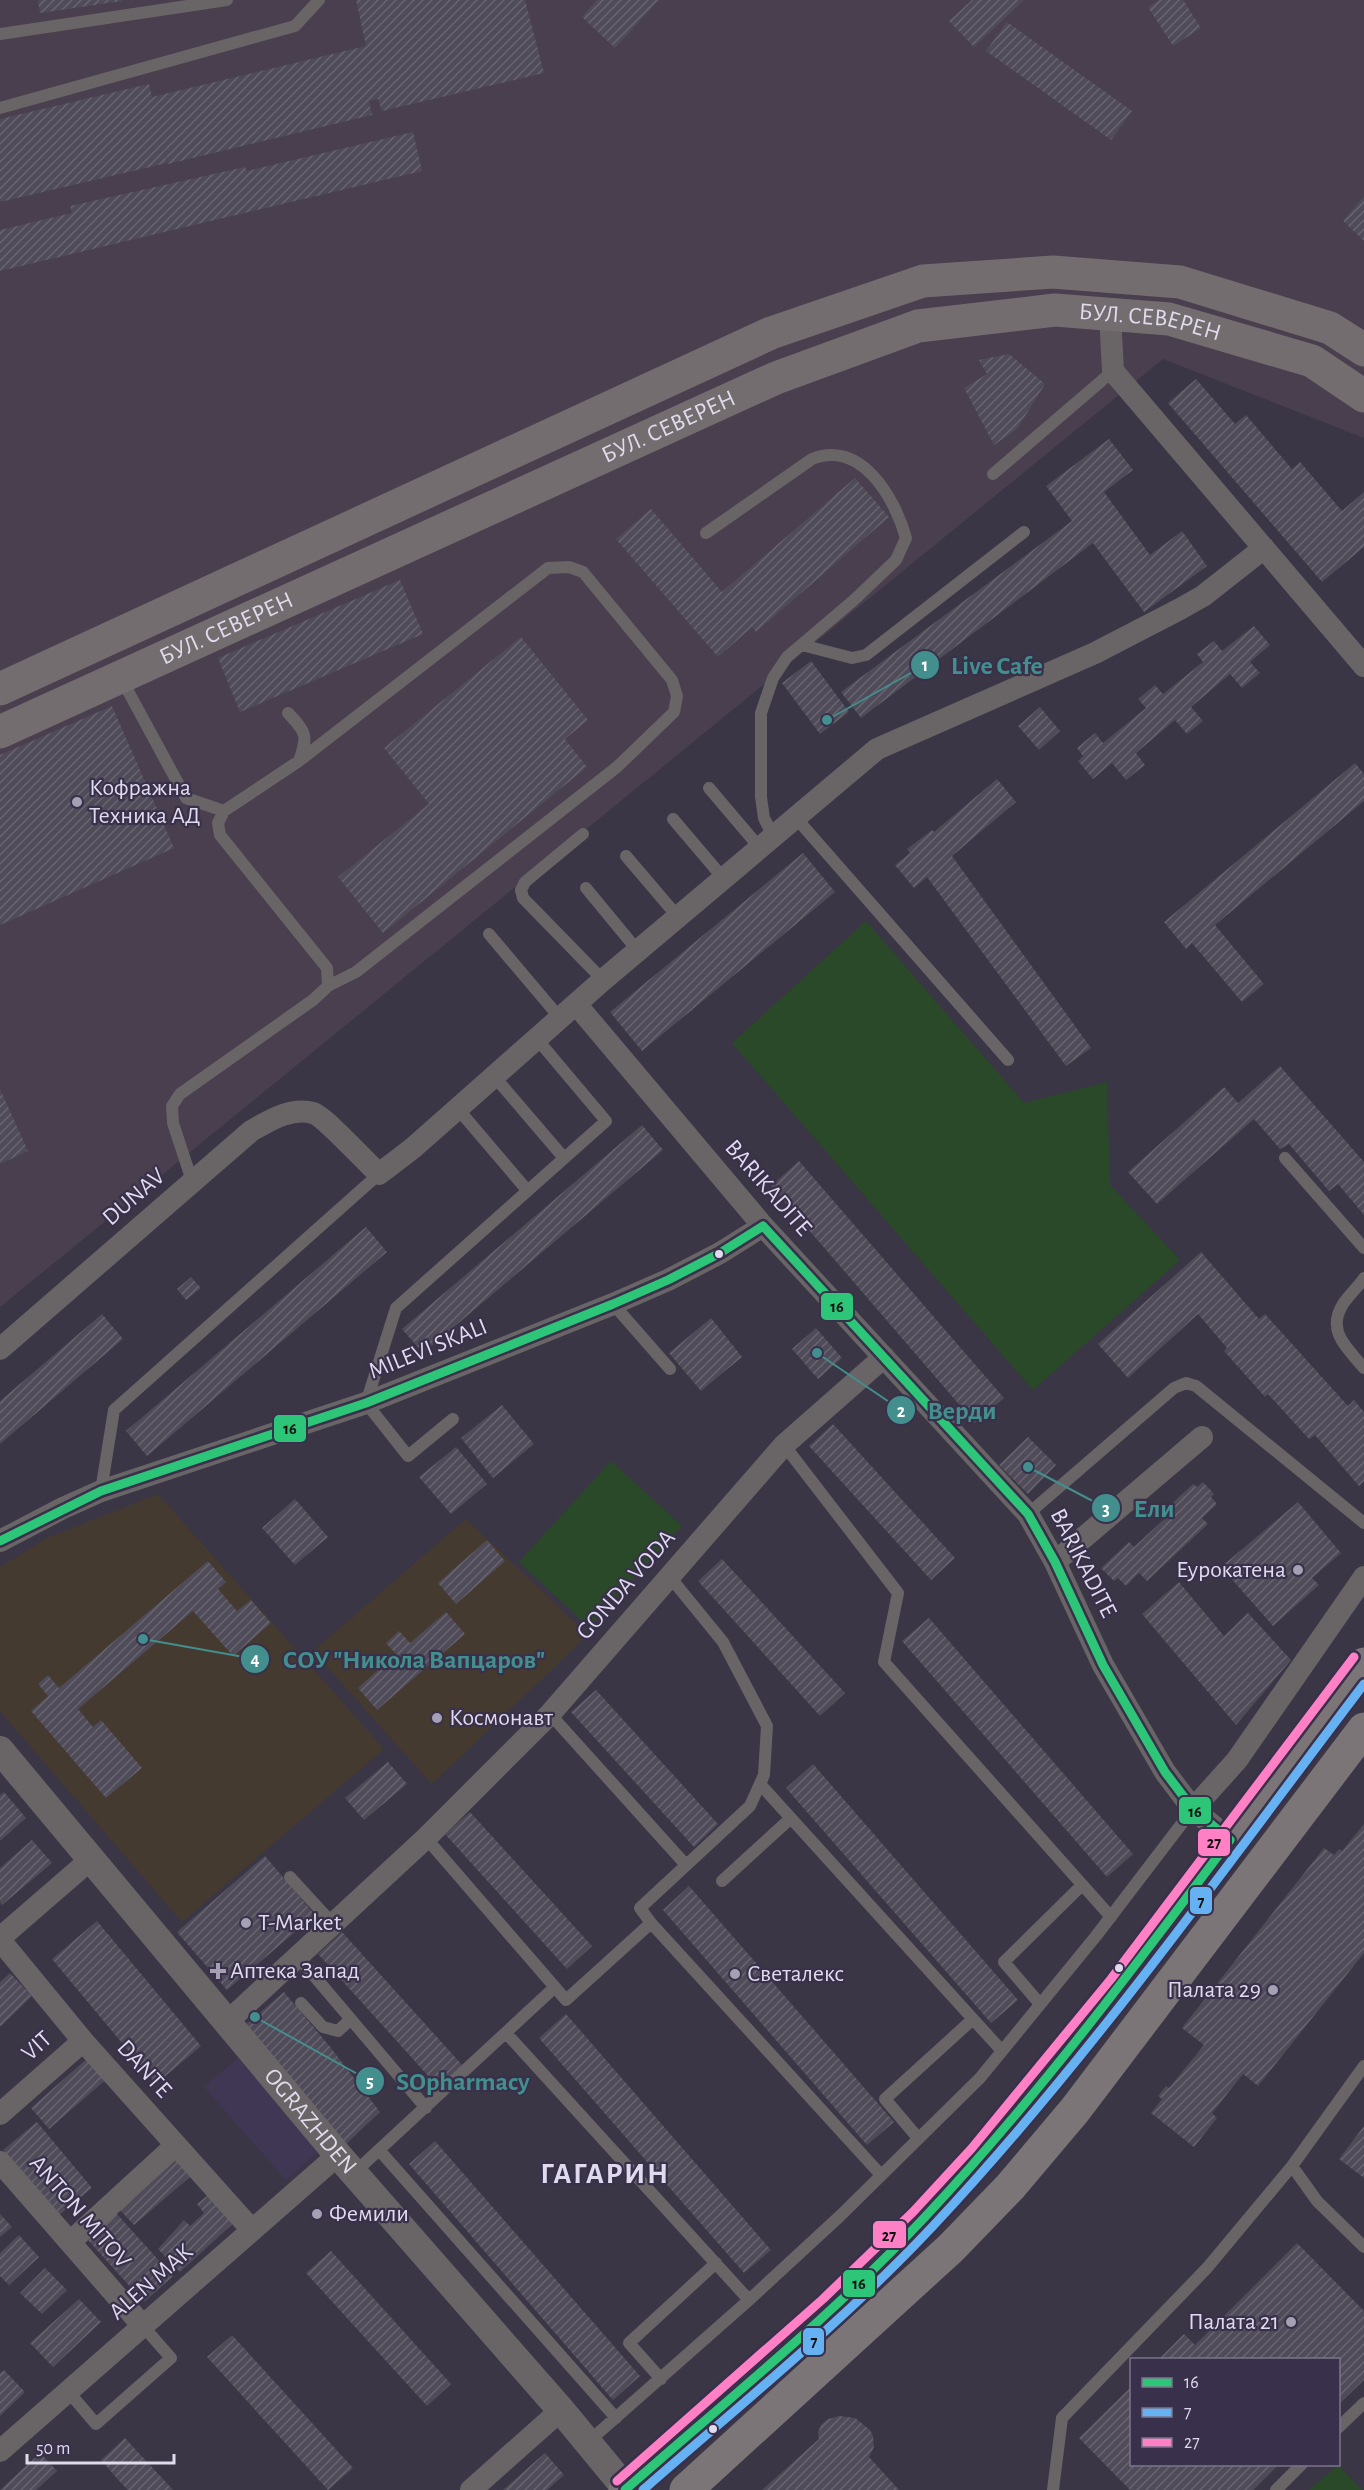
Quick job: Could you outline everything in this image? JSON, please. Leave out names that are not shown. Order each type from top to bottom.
[{"type":"main road","name":"БУЛ. СЕВЕРЕН","points":[[0,689],[771,333],[923,281],[1053,272],[1180,282],[1330,328],[1364,350]]},
{"type":"main road","name":"БУЛ. СЕВЕРЕН","points":[[0,732],[776,378],[918,326],[1055,310],[1169,319],[1312,361],[1364,396]]},
{"type":"main road","points":[[626,2490],[831,2308],[922,2220],[981,2156],[1113,1995],[1364,1664]]},
{"type":"main road","points":[[686,2490],[951,2248],[1010,2187],[1075,2110],[1364,1730]]},
{"type":"street","points":[[1110,315],[1113,371],[1364,666]]},
{"type":"street","points":[[379,1174],[413,1148],[603,980],[877,749],[1095,653],[1159,620],[1203,596],[1264,548]]},
{"type":"street","name":"BARIKADITE","points":[[568,1011],[1028,1514],[1055,1562],[1103,1665],[1165,1772],[1193,1809],[1230,1840]]},
{"type":"street","name":"DUNAV","points":[[0,1349],[251,1131],[278,1116],[301,1111],[316,1113],[379,1174]]},
{"type":"street","name":"MILEVI SKALI","points":[[0,1541],[101,1491],[366,1403],[613,1304],[709,1259],[763,1226]]},
{"type":"street","name":"GONDA VODA","points":[[227,2022],[299,1958],[426,1838],[550,1714],[784,1445],[884,1357]]},
{"type":"street","points":[[1055,1562],[1202,1437]]},
{"type":"street","points":[[1193,1809],[1237,1760],[1364,1577]]},
{"type":"street","name":"OGRAZHDEN","points":[[0,1750],[346,2164],[561,2410],[626,2490]]},
{"type":"street","points":[[0,1939],[90,1860]]},
{"type":"street","name":"DANTE","points":[[0,1939],[83,2041],[252,2229]]},
{"type":"street","name":"VIT","points":[[0,2114],[83,2041]]},
{"type":"street","points":[[70,2242],[176,2145]]},
{"type":"street","name":"ANTON MITOV","points":[[0,2162],[142,2325]]},
{"type":"street","name":"ALEN MAK","points":[[0,2451],[252,2229],[346,2164]]},
{"type":"street","points":[[471,2490],[561,2410]]},
{"type":"lane","points":[[0,34],[227,0]]},
{"type":"lane","points":[[0,108],[295,26],[319,0]]},
{"type":"lane","points":[[993,474],[1113,371]]},
{"type":"lane","points":[[706,533],[812,459],[825,454],[843,455],[863,466],[880,483],[901,520],[906,538],[896,560],[787,657],[773,678],[761,713],[761,797],[767,842]]},
{"type":"lane","points":[[802,645],[852,658],[866,655],[1024,532]]},
{"type":"lane","points":[[192,1181],[173,1123],[172,1106],[180,1094],[313,1000],[328,986],[356,972],[617,767],[674,712],[677,696],[672,680],[583,572],[569,567],[548,567],[299,761],[224,811],[218,823],[220,835],[327,968],[328,986]]},
{"type":"lane","points":[[121,677],[186,798],[224,811]]},
{"type":"lane","points":[[288,713],[302,728],[306,740],[299,761]]},
{"type":"lane","points":[[708,788],[767,842]]},
{"type":"lane","points":[[796,818],[1008,1060]]},
{"type":"lane","points":[[673,819],[724,879]]},
{"type":"lane","points":[[583,834],[525,882],[521,890],[523,898],[603,980]]},
{"type":"lane","points":[[626,856],[678,917]]},
{"type":"lane","points":[[586,888],[638,951]]},
{"type":"lane","points":[[489,934],[568,1011]]},
{"type":"lane","points":[[453,1419],[408,1456],[366,1403],[396,1308],[606,1121],[537,1039]]},
{"type":"lane","points":[[494,1076],[564,1158]]},
{"type":"lane","points":[[458,1109],[526,1190]]},
{"type":"lane","points":[[1285,1158],[1364,1248]]},
{"type":"lane","points":[[101,1491],[114,1410],[379,1174]]},
{"type":"lane","points":[[1364,1278],[1344,1303],[1336,1319],[1337,1331],[1364,1368]]},
{"type":"lane","points":[[613,1304],[670,1369]]},
{"type":"lane","points":[[1028,1514],[1174,1388],[1186,1383],[1196,1386],[1364,1523]]},
{"type":"lane","points":[[784,1445],[898,1593],[884,1662],[1111,1917]]},
{"type":"lane","points":[[670,1577],[723,1642],[767,1726],[764,1775],[750,1806],[639,1908],[881,2175]]},
{"type":"lane","points":[[550,1714],[686,1865]]},
{"type":"lane","points":[[760,1784],[1002,2051]]},
{"type":"lane","points":[[588,2442],[749,2300],[980,2078],[1111,1917],[1193,1809]]},
{"type":"lane","points":[[722,1881],[791,1818]]},
{"type":"lane","points":[[426,1838],[566,2000],[651,1923]]},
{"type":"lane","points":[[290,1877],[334,1925]]},
{"type":"lane","points":[[1040,2004],[1004,1962],[1082,1885]]},
{"type":"lane","points":[[299,1958],[426,2108]]},
{"type":"lane","points":[[346,2164],[380,2151],[555,1987]]},
{"type":"lane","points":[[301,2003],[323,2027],[338,2031],[351,2019]]},
{"type":"lane","points":[[918,2138],[885,2099],[973,2019]]},
{"type":"lane","points":[[506,2033],[749,2300]]},
{"type":"lane","points":[[1053,2490],[1062,2418],[1207,2268],[1292,2166],[1364,2066]]},
{"type":"lane","points":[[380,2151],[616,2418]]},
{"type":"lane","points":[[1292,2166],[1317,2200],[1364,2247]]},
{"type":"lane","points":[[660,2379],[629,2343],[716,2264]]},
{"type":"lane","points":[[67,2390],[96,2424],[171,2358],[142,2325]]},
{"type":"lane","points":[[1340,2426],[1364,2403]]},
{"type":"lane","points":[[1276,2490],[1300,2466]]},
{"type":"shaded area","points":[[0,0],[1364,0],[1364,438],[1163,359],[0,1307]]},
{"type":"shaded area","points":[[158,1494],[384,1749],[182,1922],[0,1711],[0,1567],[47,1538]]},
{"type":"shaded area","name":"Космонавт","points":[[466,1519],[588,1635],[432,1784],[313,1651]]},
{"type":"shaded area","points":[[238,2058],[320,2150],[286,2180],[204,2087]]},
{"type":"green space","points":[[866,921],[1024,1103],[1107,1082],[1110,1185],[1180,1260],[1033,1390],[732,1043]]},
{"type":"green space","points":[[611,1461],[682,1526],[589,1627],[519,1562]]},
{"type":"green space","points":[[1339,2466],[1362,2490],[1309,2490]]},
{"type":"building","points":[[38,0],[122,0],[122,1],[40,13]]},
{"type":"building","points":[[356,0],[525,0],[544,73],[382,111],[378,99],[369,101],[372,115],[168,164],[163,145],[167,163],[0,202],[0,119],[149,84],[152,97],[366,46]]},
{"type":"building","points":[[597,0],[659,0],[615,48],[582,17]]},
{"type":"building","points":[[972,0],[1024,0],[974,47],[949,21]]},
{"type":"building","points":[[1159,0],[1183,0],[1201,28],[1173,46],[1148,7]]},
{"type":"building","points":[[1007,22],[1132,111],[1111,140],[986,51]]},
{"type":"building","points":[[413,132],[422,171],[0,271],[0,230],[72,213],[70,206],[245,167],[247,171]]},
{"type":"building","points":[[1364,196],[1364,241],[1343,221]]},
{"type":"building","points":[[1009,354],[1045,384],[1017,429],[994,445],[964,388],[987,374],[979,360]]},
{"type":"building","points":[[1196,379],[1235,424],[1246,415],[1292,469],[1300,462],[1342,511],[1364,492],[1364,547],[1322,582],[1168,403]]},
{"type":"building","points":[[1109,439],[1133,470],[1104,492],[1150,555],[1182,531],[1207,566],[1144,612],[1093,543],[861,718],[841,692],[1072,521],[1046,486]]},
{"type":"building","points":[[855,478],[889,517],[756,632],[752,627],[718,657],[616,539],[651,509],[722,592]]},
{"type":"building","points":[[400,580],[423,634],[240,712],[218,658]]},
{"type":"building","points":[[1254,626],[1270,645],[1250,662],[1260,673],[1242,688],[1230,674],[1191,707],[1203,721],[1187,734],[1175,720],[1136,753],[1145,765],[1126,780],[1112,763],[1093,779],[1078,761],[1083,756],[1077,748],[1095,733],[1103,743],[1146,708],[1138,699],[1155,685],[1163,694],[1203,662],[1197,654],[1214,641],[1222,651]]},
{"type":"building","points":[[521,637],[588,720],[565,739],[587,767],[383,933],[338,877],[429,804],[384,748]]},
{"type":"building","points":[[811,661],[849,712],[820,734],[782,683]]},
{"type":"building","name":"Кофражна Техника АД","points":[[112,706],[174,848],[0,925],[0,755]]},
{"type":"building","points":[[1040,707],[1060,731],[1039,750],[1018,726]]},
{"type":"building","points":[[1355,763],[1364,774],[1364,801],[1215,925],[1264,984],[1242,1002],[1192,943],[1186,949],[1164,922]]},
{"type":"building","points":[[997,779],[1016,802],[952,856],[1091,1048],[1066,1066],[927,877],[914,888],[895,865],[910,853],[907,849],[932,830],[934,832]]},
{"type":"building","points":[[803,853],[835,892],[642,1051],[610,1012]]},
{"type":"building","points":[[1280,1066],[1364,1162],[1364,1215],[1338,1184],[1329,1191],[1289,1144],[1280,1149],[1254,1119],[1157,1204],[1128,1172],[1224,1087],[1238,1103]]},
{"type":"building","points":[[0,1089],[28,1151],[0,1164]]},
{"type":"building","points":[[642,1125],[663,1150],[423,1353],[402,1329]]},
{"type":"building","points":[[799,1161],[1004,1398],[975,1423],[771,1186]]},
{"type":"building","points":[[366,1227],[387,1252],[147,1456],[126,1431]]},
{"type":"building","points":[[1201,1252],[1259,1319],[1265,1314],[1348,1406],[1354,1400],[1364,1412],[1364,1481],[1359,1486],[1315,1435],[1309,1439],[1268,1394],[1265,1397],[1224,1351],[1227,1348],[1198,1314],[1128,1378],[1098,1344]]},
{"type":"building","points":[[191,1277],[201,1288],[186,1300],[177,1289]]},
{"type":"building","points":[[102,1314],[123,1339],[0,1444],[0,1401]]},
{"type":"building","points":[[711,1318],[742,1357],[701,1391],[669,1353]]},
{"type":"building","points":[[816,1328],[842,1358],[818,1379],[792,1349]]},
{"type":"building","points":[[502,1405],[534,1444],[493,1478],[461,1438]]},
{"type":"building","points":[[833,1424],[955,1558],[931,1580],[809,1446]]},
{"type":"building","points":[[1028,1437],[1056,1465],[1028,1494],[999,1465]]},
{"type":"building","points":[[456,1447],[487,1484],[451,1514],[419,1477]]},
{"type":"building","points":[[1203,1482],[1214,1494],[1211,1497],[1217,1504],[1202,1518],[1208,1524],[1147,1581],[1139,1573],[1126,1586],[1118,1578],[1114,1581],[1101,1568],[1129,1542],[1134,1547],[1173,1511],[1169,1506],[1193,1484],[1197,1487]]},
{"type":"building","points":[[295,1499],[328,1537],[295,1565],[262,1528]]},
{"type":"building","points":[[1298,1502],[1341,1553],[1312,1578],[1319,1585],[1273,1626],[1221,1567]]},
{"type":"building","points":[[487,1540],[505,1561],[456,1604],[438,1583]]},
{"type":"building","points":[[722,1559],[845,1693],[820,1716],[698,1581]]},
{"type":"building","points":[[208,1561],[226,1582],[218,1589],[237,1611],[251,1600],[271,1623],[233,1656],[193,1611],[78,1709],[93,1727],[101,1720],[142,1768],[106,1798],[31,1711],[48,1696],[38,1684],[48,1675],[59,1688]]},
{"type":"building","points":[[1179,1582],[1224,1636],[1248,1613],[1291,1660],[1236,1725],[1142,1614]]},
{"type":"building","points":[[446,1612],[465,1634],[377,1710],[358,1688],[396,1654],[386,1643],[399,1631],[410,1643]]},
{"type":"building","points":[[929,1618],[1133,1854],[1107,1877],[902,1641]]},
{"type":"building","points":[[596,1690],[718,1824],[694,1847],[571,1712]]},
{"type":"building","points":[[388,1762],[407,1784],[364,1820],[345,1798]]},
{"type":"building","points":[[813,1764],[1018,2000],[991,2023],[786,1788]]},
{"type":"building","points":[[4,1792],[26,1818],[0,1841],[0,1795]]},
{"type":"building","points":[[470,1812],[592,1946],[567,1969],[445,1834]]},
{"type":"building","name":"Палата 29","points":[[1364,1824],[1364,1953],[1258,2086],[1243,2074],[1212,2113],[1217,2118],[1194,2147],[1151,2113],[1162,2099],[1158,2096],[1166,2086],[1169,2088],[1204,2045],[1182,2028],[1324,1848],[1334,1855],[1339,1849],[1342,1851]]},
{"type":"building","points":[[32,1840],[52,1863],[2,1905],[0,1902],[0,1868]]},
{"type":"building","name":"T-Market","points":[[265,1856],[315,1915],[227,1990],[177,1932]]},
{"type":"building","points":[[689,1886],[894,2122],[867,2145],[663,1910]]},
{"type":"building","points":[[97,1921],[201,2046],[156,2084],[52,1959]]},
{"type":"building","points":[[342,1932],[464,2067],[440,2089],[318,1954]]},
{"type":"building","points":[[10,1973],[32,1996],[0,2027],[0,1982]]},
{"type":"building","points":[[284,1992],[380,2112],[345,2145],[245,2025]]},
{"type":"building","points":[[566,2014],[771,2250],[744,2273],[539,2038]]},
{"type":"building","points":[[90,2056],[109,2077],[49,2129],[31,2108]]},
{"type":"building","points":[[37,2122],[92,2188],[58,2216],[3,2150]]},
{"type":"building","points":[[1364,2126],[1364,2178],[1339,2159]]},
{"type":"building","points":[[435,2141],[640,2376],[613,2400],[409,2164]]},
{"type":"building","points":[[172,2154],[191,2176],[134,2225],[116,2206]]},
{"type":"building","points":[[213,2191],[238,2219],[180,2272],[158,2249],[184,2220],[190,2226],[204,2213],[197,2204]]},
{"type":"building","points":[[116,2213],[173,2276],[144,2302],[87,2239]]},
{"type":"building","points":[[0,2214],[12,2227],[0,2237]]},
{"type":"building","points":[[19,2235],[39,2257],[9,2285],[0,2276],[0,2253]]},
{"type":"building","name":"Палата 21","points":[[1297,2243],[1364,2311],[1364,2380],[1340,2403],[1340,2358],[1160,2358],[1184,2334],[1195,2345]]},
{"type":"building","points":[[331,2251],[451,2384],[427,2406],[306,2273]]},
{"type":"building","points":[[45,2268],[67,2290],[42,2314],[20,2293]]},
{"type":"building","points":[[79,2299],[101,2322],[53,2367],[30,2343]]},
{"type":"building","points":[[232,2335],[353,2468],[328,2490],[207,2357]]},
{"type":"building","points":[[4,2370],[25,2392],[0,2416],[0,2373]]},
{"type":"building","points":[[1130,2388],[1130,2466],[1277,2466],[1253,2490],[1130,2490],[1079,2438]]},
{"type":"building","points":[[839,2416],[855,2418],[870,2430],[874,2447],[869,2457],[899,2490],[762,2490],[819,2439],[818,2433],[821,2425],[828,2419]]},
{"type":"building","points":[[125,2438],[173,2490],[128,2490],[121,2483],[101,2460]]},
{"type":"building","points":[[40,2453],[57,2471],[36,2490],[0,2490]]},
{"type":"building","points":[[545,2453],[564,2475],[547,2490],[503,2490]]},
{"type":"transit line","name":"16","points":[[0,1541],[101,1491],[366,1403],[613,1304],[668,1280],[720,1253],[763,1226],[1028,1514],[1055,1562],[1103,1665],[1165,1772],[1193,1809],[1230,1840],[1044,2081],[924,2218],[816,2324],[625,2490]]},
{"type":"transit line","name":"27","points":[[617,2481],[823,2299],[913,2212],[972,2148],[1111,1979],[1354,1657]]},
{"type":"transit line","name":"7","points":[[643,2490],[864,2295],[933,2226],[991,2162],[1156,1960],[1364,1684]]},
{"type":"place","name":"Live Cafe","points":[[827,720]]},
{"type":"place","name":"Кофражна Техника АД","points":[[77,802]]},
{"type":"place","name":"Верди","points":[[817,1353]]},
{"type":"place","name":"Ели","points":[[1028,1467]]},
{"type":"place","name":"Еурокатена","points":[[1298,1570]]},
{"type":"place","name":"СОУ \"Никола Вапцаров\"","points":[[143,1639]]},
{"type":"place","name":"Космонавт","points":[[437,1718]]},
{"type":"place","name":"T-Market","points":[[246,1923]]},
{"type":"place","name":"Аптека Запад","points":[[218,1971]]},
{"type":"place","name":"Светалекс","points":[[735,1974]]},
{"type":"place","name":"Палата 29","points":[[1273,1990]]},
{"type":"place","name":"SOpharmacy","points":[[255,2017]]},
{"type":"place","name":"Фемили","points":[[317,2214]]},
{"type":"place","name":"Палата 21","points":[[1291,2322]]},
{"type":"district","name":"ГАГАРИН","points":[[605,2174]]}]
